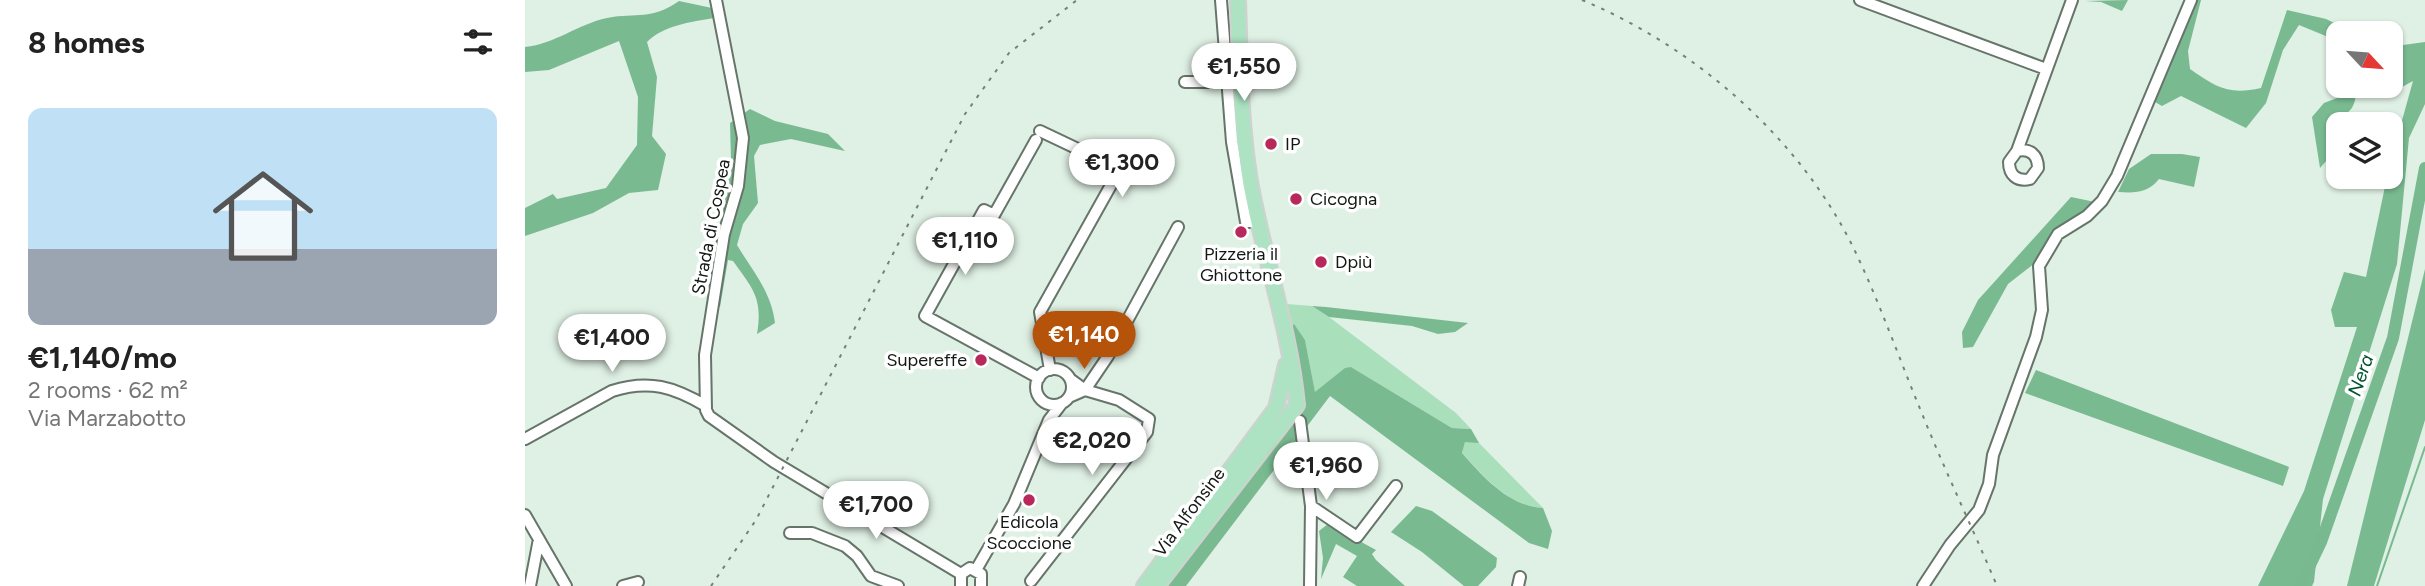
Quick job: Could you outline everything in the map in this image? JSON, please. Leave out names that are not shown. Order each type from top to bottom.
[{"type":"main road","name":"Via Alfonsine","points":[[1157,586],[1269,439],[1296,419],[1297,405],[1288,353],[1250,179],[1243,106],[1238,0]]},
{"type":"main road","name":"Via Alfonsine","points":[[1145,586],[1276,408],[1284,385],[1288,353]]},
{"type":"street","name":"Strada di Cospea","points":[[706,406],[705,355],[724,234],[738,186],[743,138],[716,0]]},
{"type":"street","name":"Via Alfonsine","points":[[1221,0],[1227,82],[1246,222],[1258,222]]},
{"type":"street","points":[[1860,0],[2046,69]]},
{"type":"street","points":[[2017,151],[2072,0]]},
{"type":"street","points":[[1923,586],[1950,545],[1979,510],[1989,484],[1993,455],[2036,337],[2042,310],[2039,266],[2058,234],[2087,216],[2102,201],[2117,176],[2191,0]]},
{"type":"street","points":[[1185,82],[1227,82]]},
{"type":"street","points":[[1039,379],[925,316],[984,210],[994,215],[1038,135],[1120,169],[1039,312],[1050,370]]},
{"type":"street","points":[[1047,403],[1065,400],[1085,390],[1108,356],[1178,227]]},
{"type":"street","points":[[1031,581],[1147,432],[1149,419],[1119,400],[1085,390],[1062,371],[1050,370],[1039,379]]},
{"type":"street","points":[[1039,379],[1039,395],[1047,403],[1049,420]]},
{"type":"street","points":[[976,570],[1014,504],[1049,420],[1072,390],[1070,379]]},
{"type":"street","points":[[525,439],[612,391],[627,386],[661,385],[680,391],[706,406],[709,416],[774,462],[961,574]]},
{"type":"street","points":[[1276,408],[1296,419],[1311,506],[1310,586]]},
{"type":"street","points":[[1311,506],[1357,537],[1396,486]]},
{"type":"street","points":[[525,515],[566,586]]},
{"type":"street","points":[[790,533],[812,533],[845,546],[857,556],[870,576],[898,586]]},
{"type":"street","points":[[530,586],[539,539]]},
{"type":"street","points":[[961,586],[961,574],[966,569],[976,570]]},
{"type":"street","points":[[976,570],[984,585]]},
{"type":"street","points":[[623,586],[639,582]]},
{"type":"green space","points":[[2128,0],[2122,11],[2101,2],[2085,1]]},
{"type":"green space","points":[[2191,0],[2201,0],[2188,51],[2190,69],[2216,85],[2232,90],[2261,88],[2287,10],[2330,21],[2326,21],[2326,36],[2299,25],[2283,50],[2266,103],[2246,128],[2181,96],[2162,106],[2155,102]]},
{"type":"green space","points":[[679,1],[712,8],[714,18],[670,28],[647,42],[657,77],[652,136],[666,154],[658,190],[629,193],[593,213],[525,236],[525,208],[553,194],[557,199],[606,188],[637,145],[638,97],[619,41],[549,70],[525,72],[525,47],[546,42],[607,18],[652,14]]},
{"type":"green space","points":[[2425,42],[2425,104],[2409,138],[2397,264],[2323,499],[2314,582],[2312,586],[2258,586],[2304,491],[2357,327],[2335,327],[2331,310],[2344,272],[2366,277],[2384,189],[2403,189],[2403,117],[2413,81],[2403,87],[2403,45]]},
{"type":"green space","points":[[2337,98],[2355,98],[2348,112],[2326,112],[2326,161],[2320,168],[2312,117],[2324,103]]},
{"type":"green space","points":[[750,109],[775,121],[828,134],[845,151],[791,139],[760,145],[754,156],[758,203],[743,224],[737,245],[761,282],[773,312],[775,323],[757,334],[759,311],[755,294],[733,261],[728,260],[720,307],[708,301],[731,160],[730,123]]},
{"type":"green space","points":[[2151,154],[2200,157],[2194,187],[2159,179],[2141,191],[2118,192],[2129,169]]},
{"type":"green space","points":[[2071,197],[2095,202],[2040,259],[2008,284],[1973,347],[1963,348],[1962,332],[1978,300]]},
{"type":"green space","points":[[2425,269],[2425,420],[2374,586],[2347,586]]},
{"type":"green space","points":[[1286,304],[1312,306],[1329,317],[1456,413],[1471,429],[1452,428],[1351,367],[1315,393],[1305,340],[1290,321]]},
{"type":"green space","points":[[1312,306],[1468,323],[1455,332],[1438,334],[1412,326],[1329,317]]},
{"type":"green space","points":[[1294,324],[1305,340],[1315,392],[1345,368],[1351,367],[1452,428],[1471,429],[1479,443],[1465,442],[1462,453],[1488,481],[1508,496],[1519,502],[1543,508],[1552,531],[1548,549],[1529,543],[1330,396],[1186,586],[1162,586],[1304,403],[1292,337],[1291,327]]},
{"type":"green space","points":[[2036,370],[2289,467],[2283,486],[2025,393]]},
{"type":"green space","points":[[1469,440],[1479,443],[1543,508],[1519,502],[1488,480],[1462,453],[1465,442]]},
{"type":"green space","points":[[1416,506],[1432,511],[1497,558],[1496,567],[1478,586],[1464,586],[1422,552],[1391,532]]},
{"type":"green space","points":[[1328,524],[1376,550],[1372,554],[1376,560],[1405,586],[1357,586],[1343,577],[1357,556],[1336,544],[1321,579],[1323,558],[1319,531]]},
{"type":"waterway","name":"Nera","points":[[2300,586],[2321,542],[2393,338],[2425,168]]},
{"type":"waterway","points":[[2377,586],[2425,447]]},
{"type":"railway","points":[[711,586],[756,520],[965,114],[1009,53],[1077,0]]},
{"type":"railway","points":[[1582,0],[1665,43],[1703,70],[1740,100],[1805,170],[1854,249],[1997,586]]},
{"type":"place","name":"IP","points":[[1271,144]]},
{"type":"place","name":"Cicogna","points":[[1296,199]]},
{"type":"place","name":"Pizzeria il Ghiottone","points":[[1241,232]]},
{"type":"place","name":"Dpiù","points":[[1321,262]]},
{"type":"place","name":"Supereffe","points":[[981,360]]},
{"type":"place","name":"Edicola Scoccione","points":[[1029,500]]}]
